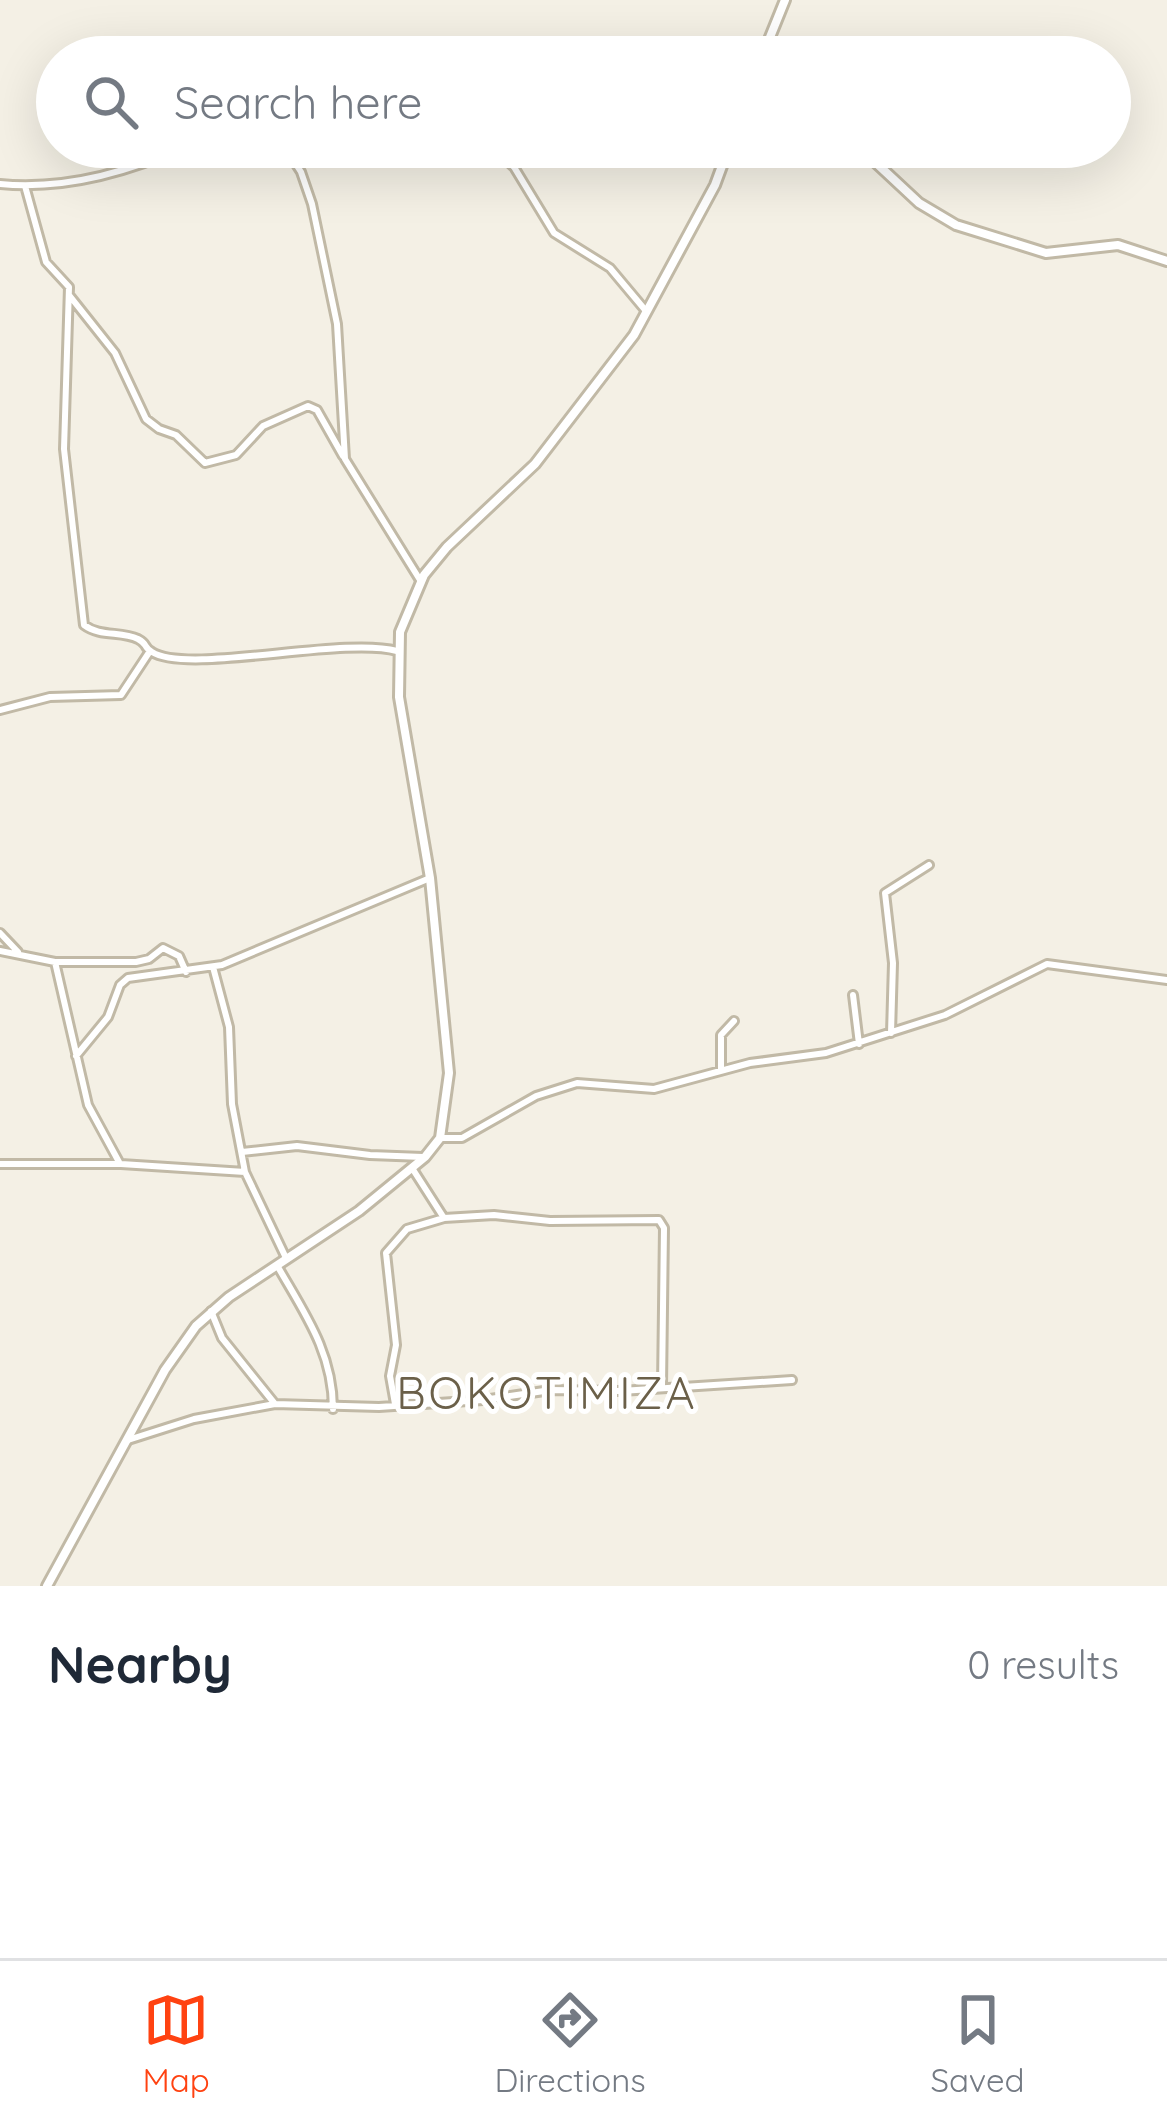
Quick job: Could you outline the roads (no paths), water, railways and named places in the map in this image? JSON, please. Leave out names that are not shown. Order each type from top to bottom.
[{"type":"street","points":[[770,36],[784,0]]},
{"type":"street","points":[[0,184],[54,185],[125,168]]},
{"type":"street","points":[[298,168],[313,203],[337,324],[345,459]]},
{"type":"street","points":[[515,168],[554,233],[610,268],[648,314]]},
{"type":"street","points":[[46,1586],[165,1370],[211,1311],[412,1168],[440,1138],[449,1073],[430,878],[399,697],[400,632],[421,580],[447,548],[535,464],[648,314],[721,168]]},
{"type":"street","points":[[882,168],[919,203],[956,225],[1046,253],[1118,245],[1167,261]]},
{"type":"street","points":[[25,186],[46,262],[67,281],[64,449],[82,620],[88,629],[138,639],[150,651],[216,658],[333,650],[398,652]]},
{"type":"street","points":[[68,295],[115,353],[146,418],[176,435],[196,459],[205,463],[236,455],[263,426],[308,406],[317,410],[421,580]]},
{"type":"street","points":[[0,710],[50,697],[121,694],[150,651]]},
{"type":"street","points":[[891,1034],[893,963],[885,891],[908,882],[929,865]]},
{"type":"street","points":[[76,1056],[108,1017],[123,981],[213,967],[430,878]]},
{"type":"street","points":[[0,933],[19,953]]},
{"type":"street","points":[[0,951],[55,962],[144,961],[164,948],[179,956],[186,972]]},
{"type":"street","points":[[55,962],[88,1106],[121,1164]]},
{"type":"street","points":[[440,1138],[462,1138],[557,1088],[577,1083],[654,1089],[721,1070],[807,1058],[891,1034],[967,1006],[1047,964],[1167,980]]},
{"type":"street","points":[[213,967],[230,1037],[232,1104],[245,1172],[322,1342],[333,1409]]},
{"type":"street","points":[[853,995],[859,1043]]},
{"type":"street","points":[[721,1070],[721,1036],[734,1021]]},
{"type":"street","points":[[242,1152],[297,1146],[425,1157]]},
{"type":"street","points":[[0,1164],[121,1164],[245,1172]]},
{"type":"street","points":[[412,1168],[445,1218]]},
{"type":"street","points":[[395,1405],[390,1376],[396,1346],[386,1253],[407,1229],[445,1218],[659,1220],[664,1247],[662,1388]]},
{"type":"street","points":[[211,1311],[222,1338],[275,1404]]},
{"type":"street","points":[[128,1440],[194,1418],[275,1404],[333,1409],[483,1400],[551,1390],[792,1380]]},
{"type":"district","name":"BOKOTIMIZA","points":[[547,1393]]}]
